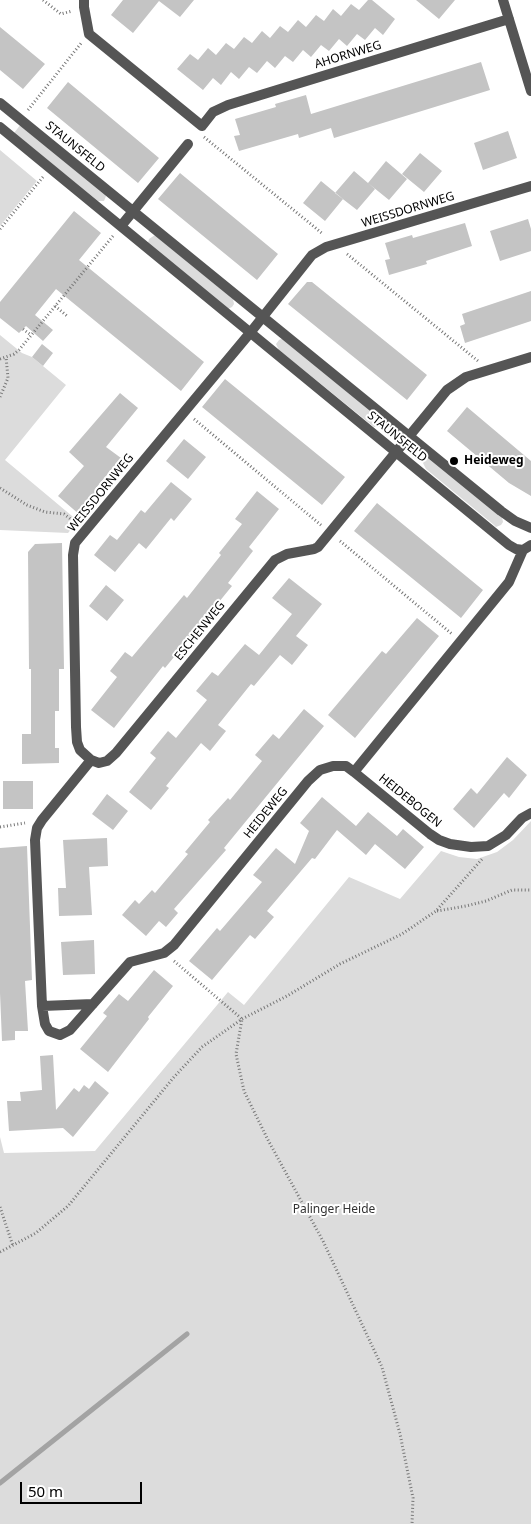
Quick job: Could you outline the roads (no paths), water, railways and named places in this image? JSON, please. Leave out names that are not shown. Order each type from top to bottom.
[{"type":"street","points":[[503,0],[531,91]]},
{"type":"street","name":"AHORNWEG","points":[[84,4],[89,34],[201,132],[214,112],[228,105],[509,19]]},
{"type":"street","name":"STAUNSFELD","points":[[0,103],[515,521],[531,528]]},
{"type":"street","name":"STAUNSFELD","points":[[0,127],[509,545],[527,548]]},
{"type":"street","points":[[121,226],[188,144]]},
{"type":"street","name":"WEISSDORNWEG","points":[[263,316],[318,250],[531,186]]},
{"type":"street","points":[[250,333],[263,316]]},
{"type":"street","name":"WEISSDORNWEG","points":[[91,760],[80,750],[77,742],[73,549],[86,530],[250,333]]},
{"type":"street","name":"ESCHENWEG","points":[[91,760],[99,763],[107,761],[116,753],[275,560],[287,554],[316,549],[447,390],[456,382],[466,377],[531,357]]},
{"type":"street","points":[[354,772],[509,582],[527,548]]},
{"type":"street","points":[[91,760],[37,828],[35,840],[42,1006],[45,1024],[49,1030],[60,1035],[64,1034],[75,1026],[93,1004]]},
{"type":"street","name":"HEIDEWEG","points":[[93,1004],[130,962],[164,953],[174,944],[308,781],[320,770],[333,766],[346,766],[354,772]]},
{"type":"street","name":"HEIDEBOGEN","points":[[354,772],[439,840],[450,844],[471,847],[488,846],[506,835],[522,818],[531,813]]},
{"type":"street","points":[[42,1006],[93,1004]]},
{"type":"waterway","points":[[0,1483],[187,1334]]},
{"type":"place","name":"Heideweg","points":[[454,461]]},
{"type":"park label","name":"Palinger Heide","points":[[334,1210]]}]
